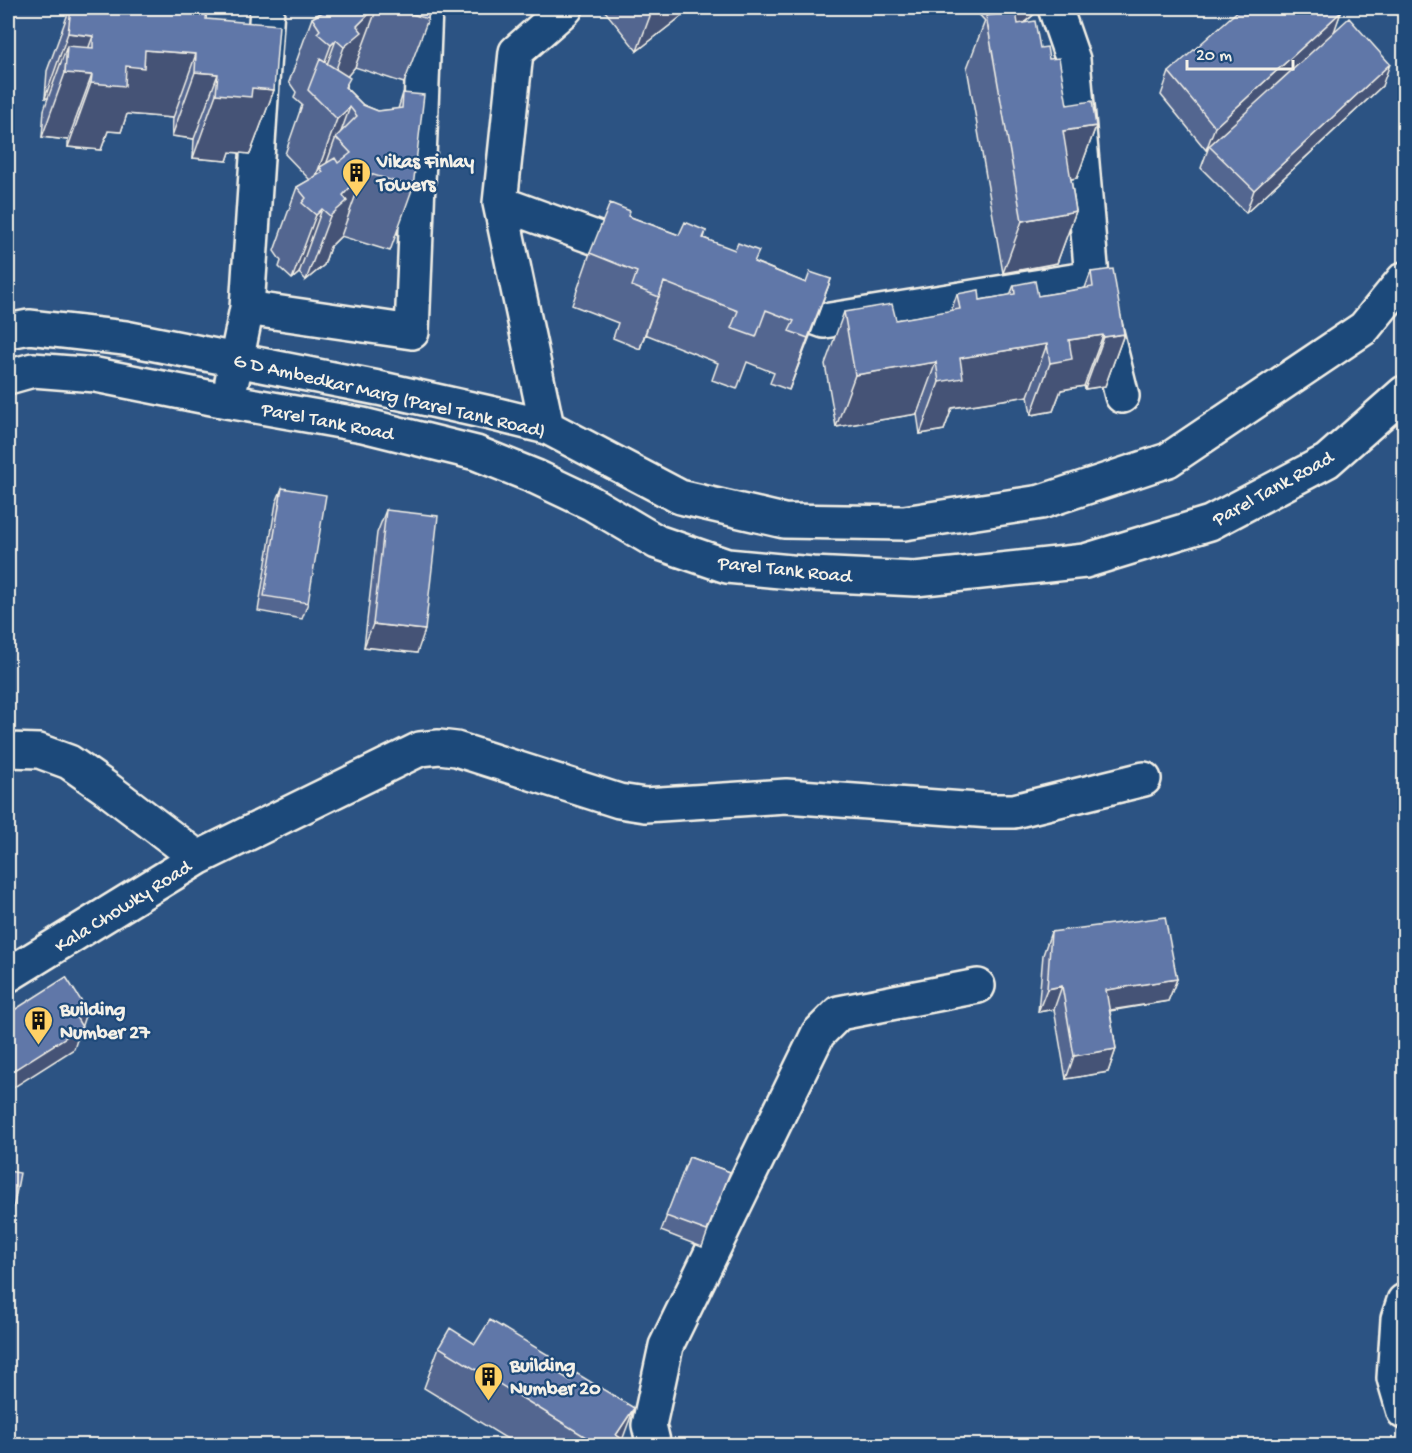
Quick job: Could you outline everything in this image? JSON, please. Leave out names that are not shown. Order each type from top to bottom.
[{"type":"street","points":[[227,401],[247,308],[267,8]]},
{"type":"street","points":[[247,308],[412,332],[425,8]]},
{"type":"street","points":[[547,427],[500,203],[516,52],[566,8]]},
{"type":"street","points":[[1055,8],[1073,60],[1092,278],[1122,396]]},
{"type":"street","points":[[500,203],[668,264]]},
{"type":"street","points":[[746,292],[824,321],[1092,278]]},
{"type":"street","name":"G D Ambedkar Marg (Parel Tank Road)","points":[[8,331],[29,327],[125,338],[237,359],[490,413],[547,427],[680,497],[784,521],[904,523],[1041,502],[1168,460],[1364,328],[1404,279]]},
{"type":"street","name":"Parel Tank Road","points":[[8,377],[33,370],[96,375],[363,425],[476,453],[536,477],[591,503],[657,543],[727,566],[812,574],[915,579],[1085,561],[1210,523],[1327,461],[1404,393]]},
{"type":"street","points":[[476,453],[490,413]]},
{"type":"street","points":[[198,858],[420,749],[439,747],[456,750],[619,801],[645,805],[786,796],[1014,811],[1144,779]]},
{"type":"street","name":"Kala Chowky Road","points":[[8,750],[39,751],[69,762],[198,858],[8,975]]},
{"type":"street","points":[[654,1446],[649,1425],[666,1346],[818,1034],[840,1013],[978,986]]},
{"type":"street","points":[[1404,1301],[1398,1319],[1394,1378],[1404,1413]]},
{"type":"building","points":[[71,8],[140,12],[140,8],[207,8],[206,19],[279,25],[274,90],[252,88],[251,97],[216,94],[218,74],[195,72],[196,54],[145,50],[144,68],[126,66],[125,86],[91,83],[92,75],[65,73],[67,46],[93,48],[93,36],[68,33]]},
{"type":"building","points":[[330,8],[375,8],[357,26],[362,32],[344,47],[336,40],[331,45],[317,33],[320,30],[312,18]]},
{"type":"building","points":[[392,8],[429,8],[428,19]]},
{"type":"building","points":[[1241,8],[1337,8],[1341,12],[1215,127],[1169,72]]},
{"type":"building","points":[[1016,11],[1018,24],[1035,21],[1040,48],[1047,47],[1049,59],[1059,58],[1067,105],[1092,101],[1096,126],[1063,131],[1076,211],[1022,221],[986,16]]},
{"type":"building","points":[[1349,18],[1390,64],[1254,190],[1209,146]]},
{"type":"building","points":[[320,59],[350,78],[345,87],[363,105],[378,111],[402,108],[403,93],[424,95],[413,187],[364,172],[343,195],[347,201],[330,216],[322,209],[316,215],[302,203],[306,198],[297,187],[323,172],[320,167],[335,158],[338,163],[351,153],[336,137],[357,116],[350,107],[337,119],[308,90]]},
{"type":"building","points":[[610,203],[630,211],[628,216],[679,235],[685,222],[706,231],[703,238],[735,250],[738,243],[759,251],[754,262],[806,283],[810,272],[831,279],[808,338],[789,331],[794,321],[766,310],[756,337],[731,328],[738,311],[664,282],[659,297],[632,286],[637,272],[590,253]]},
{"type":"building","points":[[1113,269],[1124,334],[1069,340],[1072,359],[1050,363],[1047,344],[960,358],[963,378],[939,382],[936,362],[855,375],[844,312],[892,304],[896,320],[960,309],[957,294],[979,290],[980,300],[1015,294],[1014,285],[1035,281],[1038,296],[1093,287],[1091,272]]},
{"type":"building","points":[[282,488],[326,495],[308,603],[264,596]]},
{"type":"building","points":[[386,510],[438,516],[425,630],[373,624]]},
{"type":"building","points":[[1165,917],[1177,979],[1106,990],[1116,1049],[1074,1056],[1062,986],[1047,989],[1051,932]]},
{"type":"building","name":"Building Number 27","points":[[66,977],[87,1010],[76,1017],[82,1027],[8,1074],[8,1014]]},
{"type":"building","points":[[8,1155],[11,1156],[8,1171]]},
{"type":"building","points":[[689,1157],[730,1172],[707,1231],[666,1216]]},
{"type":"building","points":[[8,1171],[20,1173],[8,1236]]},
{"type":"building","points":[[490,1320],[550,1356],[545,1365],[571,1381],[576,1373],[634,1408],[616,1435],[633,1446],[591,1446],[594,1442],[439,1347],[450,1328],[475,1344]]},
{"type":"place","name":"Vikas Finlay Towers","points":[[356,198]]},
{"type":"place","name":"Building Number 27","points":[[39,1046]]},
{"type":"place","name":"Building Number 20","points":[[489,1402]]}]
